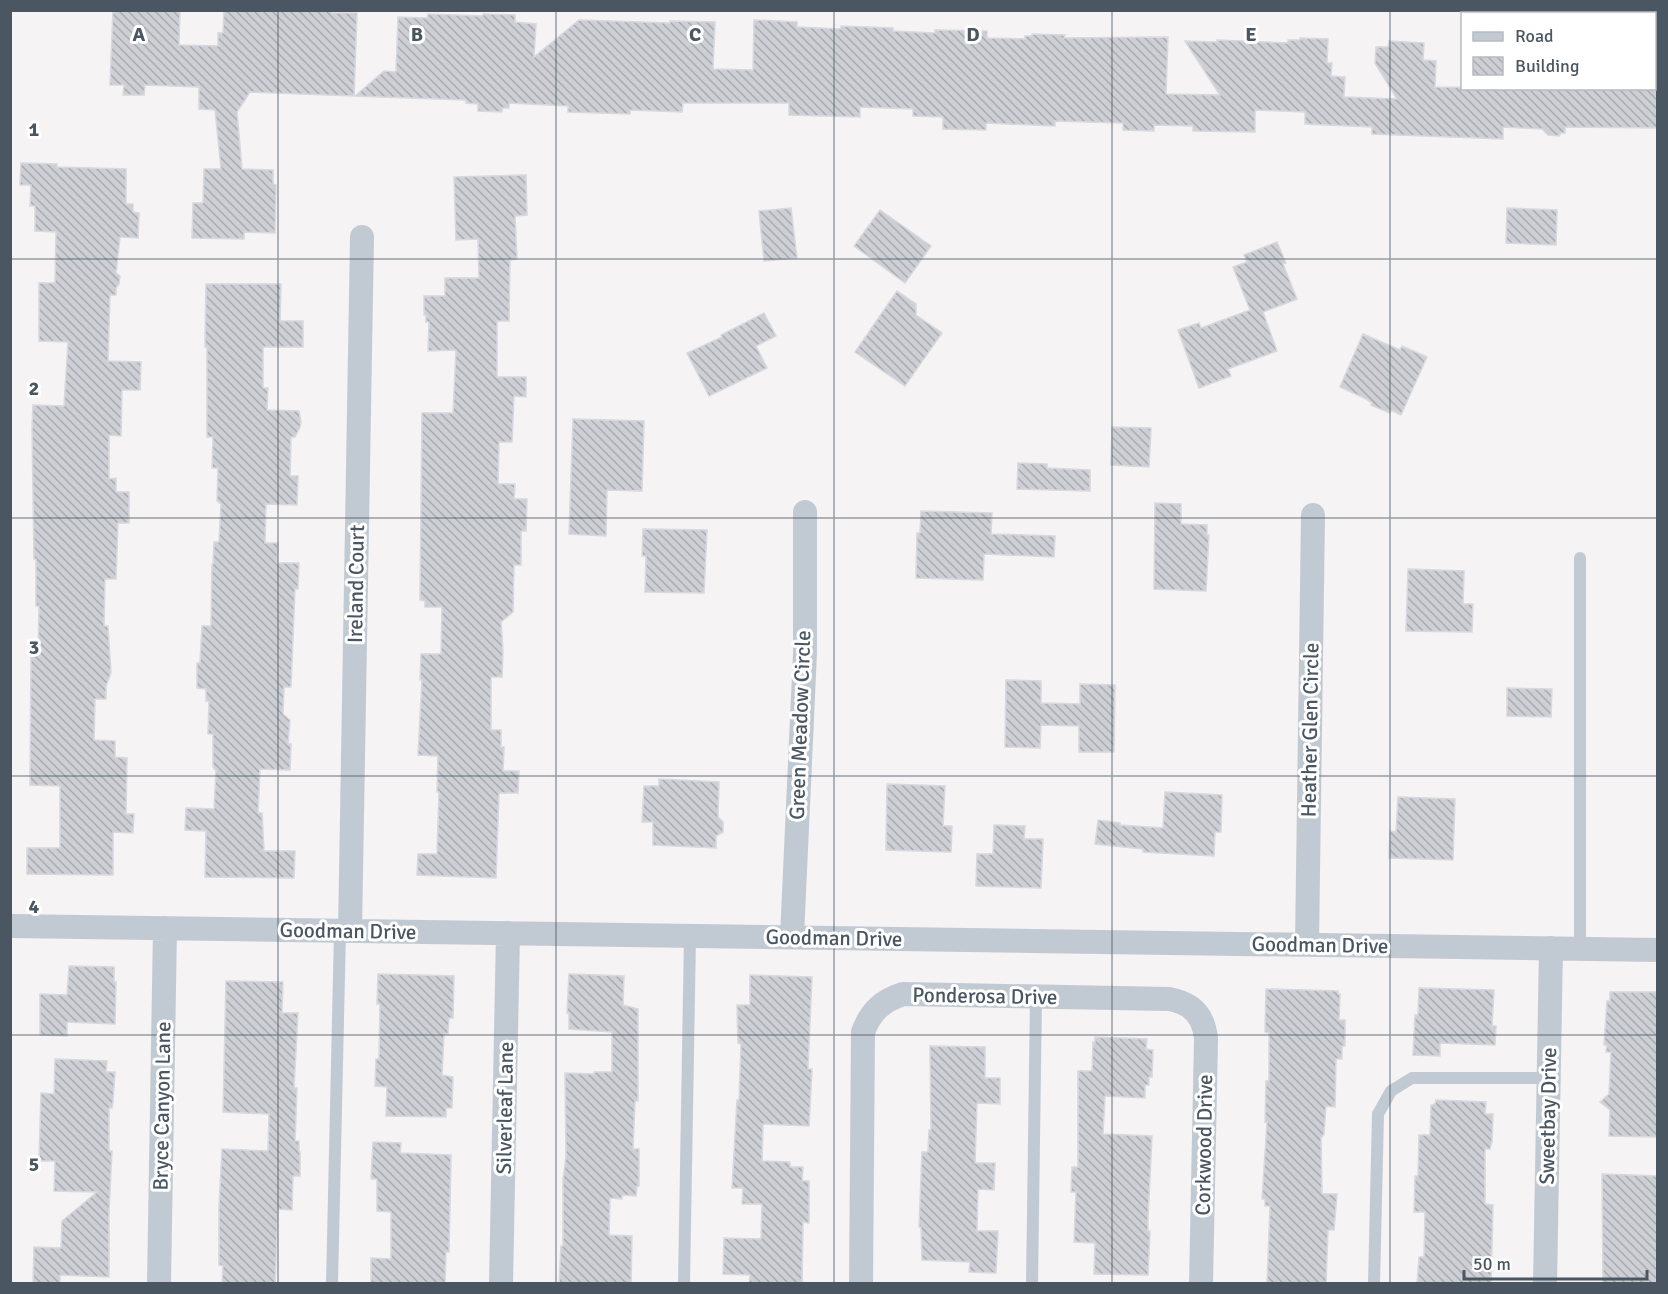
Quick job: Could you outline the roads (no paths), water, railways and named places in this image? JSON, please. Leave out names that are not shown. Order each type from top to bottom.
[{"type":"street","name":"Ireland Court","points":[[345,931],[362,237]]},
{"type":"street","name":"Green Meadow Circle","points":[[792,937],[805,653],[805,512]]},
{"type":"street","name":"Heather Glen Circle","points":[[1306,945],[1313,515]]},
{"type":"street","name":"Goodman Drive","points":[[10,926],[1658,950]]},
{"type":"street","name":"Bryce Canyon Lane","points":[[159,1284],[165,928]]},
{"type":"street","name":"Silverleaf Lane","points":[[501,1284],[508,933]]},
{"type":"street","name":"Sweetbay Drive","points":[[1545,1284],[1551,948]]},
{"type":"street","name":"Ponderosa Drive","points":[[861,1284],[862,1032],[868,1018],[877,1007],[903,994],[1169,999],[1181,1001],[1194,1010]]},
{"type":"street","name":"Corkwood Drive","points":[[1194,1010],[1205,1027],[1206,1039],[1201,1284]]},
{"type":"lane","points":[[1580,558],[1580,949]]},
{"type":"lane","points":[[332,1284],[345,931]]},
{"type":"lane","points":[[684,1284],[690,936]]},
{"type":"lane","points":[[1032,1284],[1036,997]]},
{"type":"lane","points":[[1374,1284],[1378,1114],[1391,1091],[1412,1078],[1549,1078]]}]
